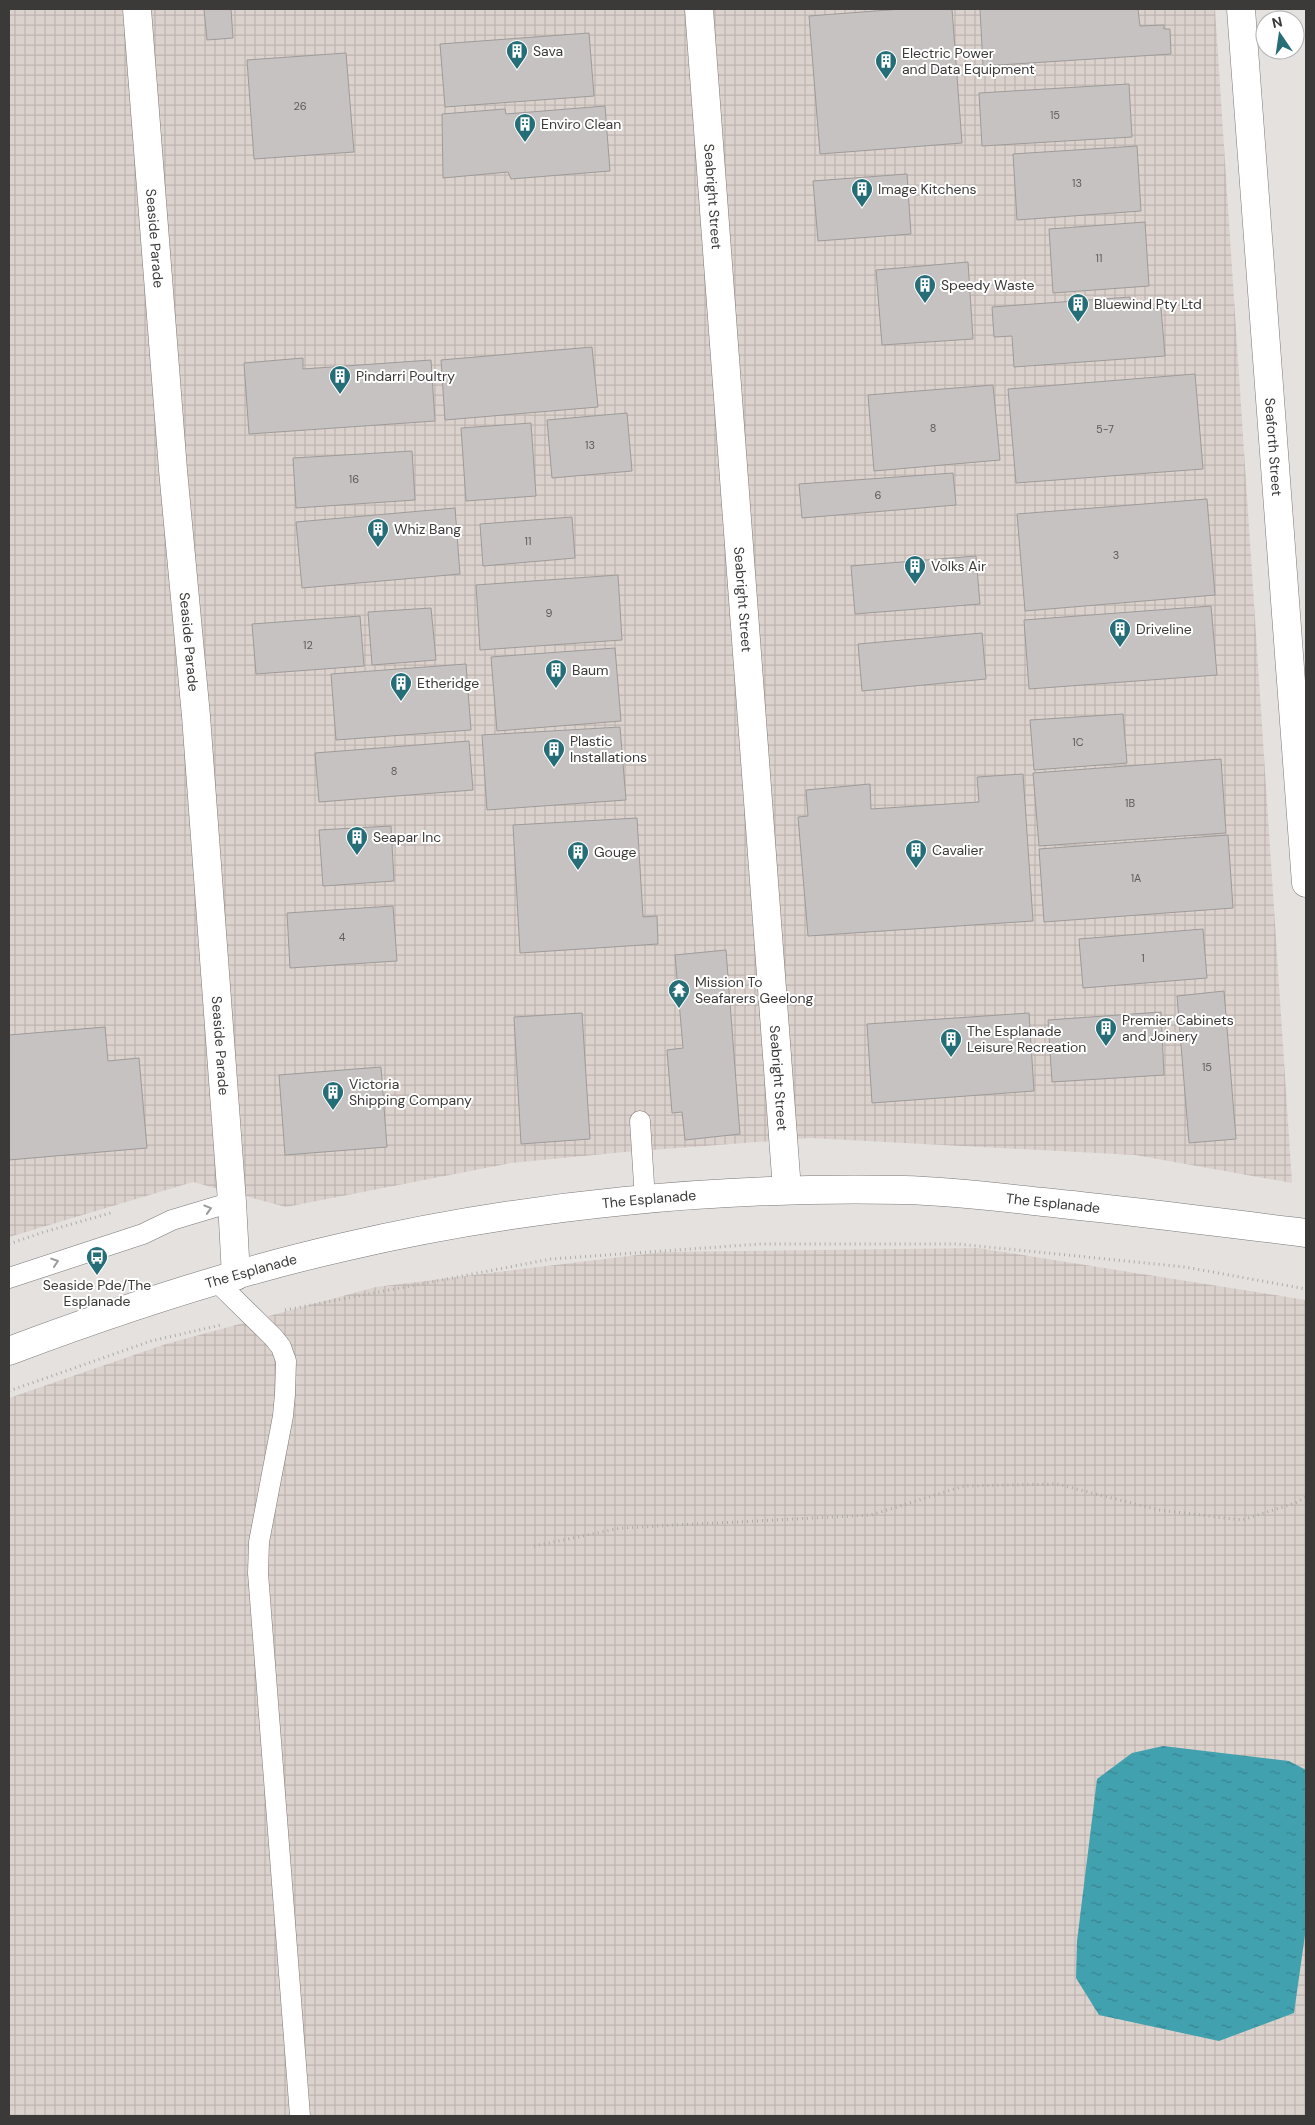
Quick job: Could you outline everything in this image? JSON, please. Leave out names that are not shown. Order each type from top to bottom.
[{"type":"street","name":"Seaside Parade","points":[[137,9],[173,470],[195,707],[232,1202],[226,1278]]},
{"type":"street","name":"Seabright Street","points":[[699,9],[787,1190]]},
{"type":"street","name":"Seaforth Street","points":[[1241,9],[1306,884]]},
{"type":"street","name":"The Esplanade","points":[[9,1351],[82,1324],[226,1278],[346,1246],[520,1214],[645,1200],[787,1190],[906,1190],[972,1194],[1306,1233]]},
{"type":"lane","points":[[640,1121],[645,1200]]},
{"type":"lane","points":[[9,1278],[143,1234],[172,1220],[232,1202]]},
{"type":"lane","points":[[226,1278],[252,1318],[278,1343],[286,1361],[283,1416],[259,1542],[258,1573],[300,2116]]},
{"type":"path","points":[[9,1391],[151,1341],[292,1308],[551,1259],[760,1244],[958,1244],[1185,1267],[1306,1289]]},
{"type":"path","points":[[534,1546],[620,1528],[871,1515],[964,1486],[1057,1484],[1159,1510],[1242,1520],[1295,1503],[1306,1497]]},
{"type":"shaded area","points":[[9,9],[1215,9],[1292,1183],[1135,1155],[810,1138],[511,1163],[286,1207],[193,1182],[9,1237]]},
{"type":"shaded area","points":[[978,1248],[1306,1300],[1306,2116],[9,2116],[9,1398],[166,1344],[376,1287],[662,1252]]},
{"type":"water","points":[[1163,1746],[1289,1761],[1306,1770],[1306,1928],[1294,2013],[1219,2041],[1099,2015],[1076,1978],[1077,1941],[1097,1779],[1132,1753]]},
{"type":"building","points":[[204,9],[231,9],[233,38],[207,40]]},
{"type":"building","name":"Electric Power and Data Equipment","points":[[902,9],[952,9],[962,143],[820,154],[809,16]]},
{"type":"building","points":[[980,9],[1138,9],[1140,26],[1164,25],[1164,29],[1170,29],[1171,54],[983,66]]},
{"type":"building","name":"Sava","points":[[589,33],[594,96],[445,107],[440,44]]},
{"type":"building","points":[[346,53],[354,152],[254,159],[247,60]]},
{"type":"building","points":[[1129,84],[1132,137],[982,146],[979,93]]},
{"type":"building","name":"Enviro Clean","points":[[605,106],[610,171],[511,179],[508,172],[443,178],[442,114],[505,109],[506,114]]},
{"type":"building","points":[[1137,146],[1141,211],[1017,220],[1013,154]]},
{"type":"building","name":"Image Kitchens","points":[[907,174],[911,234],[818,241],[813,181]]},
{"type":"building","points":[[1145,222],[1149,286],[1053,293],[1049,229]]},
{"type":"building","name":"Speedy Waste","points":[[968,262],[973,339],[882,345],[876,270]]},
{"type":"building","name":"Bluewind Pty Ltd","points":[[1130,297],[1131,310],[1161,308],[1165,356],[1014,367],[1012,336],[994,337],[992,307]]},
{"type":"building","points":[[592,347],[598,407],[445,420],[441,360]]},
{"type":"building","name":"Pindarri Poultry","points":[[303,358],[303,369],[431,360],[435,421],[249,434],[244,363]]},
{"type":"building","points":[[1195,374],[1203,469],[1016,483],[1008,389]]},
{"type":"building","points":[[993,385],[1000,460],[874,471],[868,395]]},
{"type":"building","points":[[627,413],[632,471],[552,478],[547,420]]},
{"type":"building","points":[[531,423],[536,496],[466,501],[461,428]]},
{"type":"building","points":[[412,451],[415,500],[296,508],[293,458]]},
{"type":"building","points":[[953,473],[956,505],[802,518],[799,484]]},
{"type":"building","points":[[1207,499],[1215,595],[1025,611],[1017,514]]},
{"type":"building","name":"Whiz Bang","points":[[455,508],[460,574],[302,588],[296,522]]},
{"type":"building","points":[[572,517],[575,558],[483,566],[480,524]]},
{"type":"building","name":"Volks Air","points":[[976,556],[980,604],[855,614],[851,566]]},
{"type":"building","points":[[618,575],[622,640],[480,650],[476,585]]},
{"type":"building","name":"Driveline","points":[[1211,606],[1217,675],[1029,689],[1024,620]]},
{"type":"building","points":[[431,608],[436,660],[372,665],[368,612]]},
{"type":"building","points":[[360,616],[364,666],[256,674],[252,624]]},
{"type":"building","points":[[982,633],[986,679],[862,691],[858,644]]},
{"type":"building","name":"Baum","points":[[615,648],[621,721],[497,731],[491,657]]},
{"type":"building","name":"Etheridge","points":[[466,664],[471,730],[336,740],[331,674]]},
{"type":"building","points":[[1123,714],[1127,763],[1034,770],[1030,720]]},
{"type":"building","name":"Plastic Installations","points":[[620,727],[626,800],[487,810],[482,735]]},
{"type":"building","points":[[469,741],[473,790],[319,802],[315,753]]},
{"type":"building","points":[[1221,759],[1226,833],[1039,846],[1033,773]]},
{"type":"building","name":"Cavalier","points":[[1023,774],[1033,921],[808,936],[798,817],[808,816],[806,790],[870,784],[871,809],[979,802],[977,777]]},
{"type":"building","name":"Gouge","points":[[637,818],[643,917],[657,916],[658,944],[520,953],[513,825]]},
{"type":"building","name":"Seapar Inc","points":[[391,826],[394,881],[323,886],[319,830]]},
{"type":"building","points":[[1228,835],[1233,908],[1044,922],[1039,849]]},
{"type":"building","points":[[393,906],[397,961],[290,968],[287,913]]},
{"type":"building","points":[[1203,929],[1207,978],[1083,988],[1079,939]]},
{"type":"building","points":[[726,950],[740,1134],[685,1140],[682,1112],[672,1113],[667,1050],[683,1048],[675,955]]},
{"type":"building","points":[[1224,991],[1236,1139],[1189,1143],[1177,996]]},
{"type":"building","name":"Premier Cabinets and Joinery","points":[[1161,1012],[1164,1075],[1052,1082],[1048,1020]]},
{"type":"building","points":[[582,1013],[590,1139],[521,1144],[514,1017]]},
{"type":"building","name":"The Esplanade Leisure Recreation","points":[[1029,1013],[1034,1091],[872,1103],[867,1024]]},
{"type":"building","points":[[105,1027],[108,1061],[139,1058],[147,1148],[9,1160],[9,1035]]},
{"type":"building","name":"Victoria Shipping Company","points":[[381,1067],[387,1147],[285,1155],[279,1075]]},
{"type":"place","name":"Sava","points":[[517,70]]},
{"type":"place","name":"Electric Power and Data Equipment","points":[[886,80]]},
{"type":"place","name":"Enviro Clean","points":[[525,143]]},
{"type":"place","name":"Image Kitchens","points":[[862,208]]},
{"type":"place","name":"Speedy Waste","points":[[925,304]]},
{"type":"place","name":"Bluewind Pty Ltd","points":[[1078,323]]},
{"type":"place","name":"Pindarri Poultry","points":[[340,395]]},
{"type":"place","name":"Whiz Bang","points":[[378,548]]},
{"type":"place","name":"Volks Air","points":[[915,585]]},
{"type":"place","name":"Driveline","points":[[1120,648]]},
{"type":"place","name":"Baum","points":[[556,689]]},
{"type":"place","name":"Etheridge","points":[[401,702]]},
{"type":"place","name":"Plastic Installations","points":[[554,768]]},
{"type":"place","name":"Seapar Inc","points":[[357,856]]},
{"type":"place","name":"Cavalier","points":[[916,869]]},
{"type":"place","name":"Gouge","points":[[578,871]]},
{"type":"place","name":"Mission To Seafarers Geelong","points":[[679,1009]]},
{"type":"place","name":"Premier Cabinets and Joinery","points":[[1106,1047]]},
{"type":"place","name":"The Esplanade Leisure Recreation","points":[[951,1058]]},
{"type":"place","name":"Victoria Shipping Company","points":[[333,1111]]},
{"type":"place","name":"Seaside Pde/The Esplanade","points":[[97,1276]]}]
